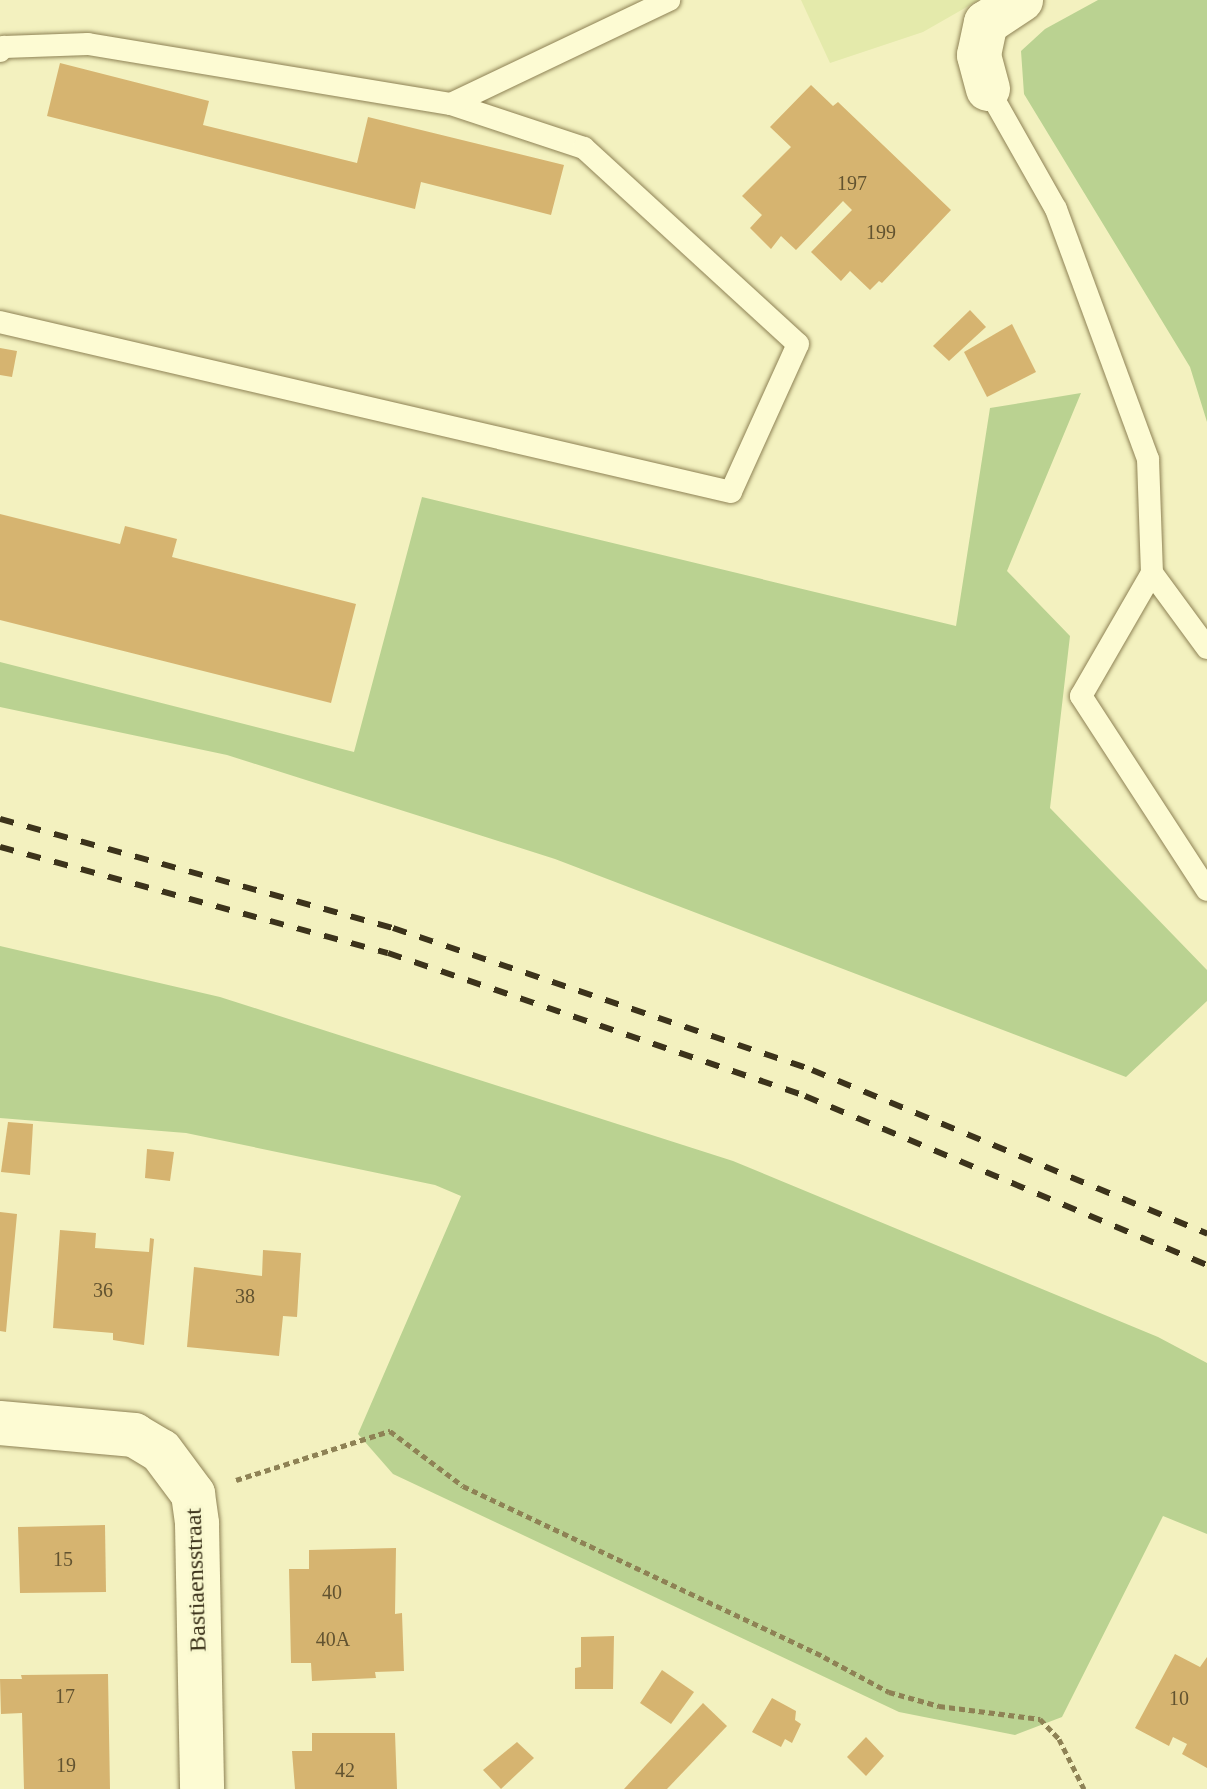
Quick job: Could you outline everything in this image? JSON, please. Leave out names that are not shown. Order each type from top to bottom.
[{"type":"street","points":[[988,89],[979,55],[986,23],[1021,0]]},
{"type":"street","name":"Bastiaensstraat","points":[[0,1423],[134,1435],[161,1451],[193,1494],[197,1524],[202,1789]]},
{"type":"lane","points":[[451,104],[669,0]]},
{"type":"lane","points":[[0,51],[4,47],[88,44],[451,104],[584,148],[798,344],[731,492],[0,322]]},
{"type":"lane","points":[[988,89],[1056,209],[1148,459],[1152,573],[1081,696],[1207,890]]},
{"type":"lane","points":[[1152,573],[1207,648]]},
{"type":"path","points":[[193,1494],[390,1431],[463,1486],[824,1657],[889,1692],[939,1706],[1040,1719],[1059,1739],[1084,1789]]},
{"type":"green space","points":[[801,0],[979,0],[923,32],[830,63]]},
{"type":"green space","points":[[1098,0],[1207,0],[1207,422],[1190,367],[1024,94],[1021,51],[1045,29]]},
{"type":"green space","points":[[1081,393],[1007,571],[1070,636],[1050,808],[1207,970],[1207,1001],[1126,1077],[555,859],[227,755],[0,707],[0,662],[354,752],[422,497],[956,626],[990,408]]},
{"type":"green space","points":[[0,946],[220,997],[733,1161],[1158,1337],[1207,1363],[1207,1534],[1163,1516],[1062,1717],[1015,1735],[899,1712],[393,1474],[358,1434],[461,1196],[435,1185],[186,1133],[0,1118]]},
{"type":"building","points":[[60,63],[209,101],[203,125],[357,163],[368,117],[564,165],[551,215],[421,182],[415,209],[47,116]]},
{"type":"building","points":[[811,85],[833,106],[838,102],[951,210],[882,283],[879,281],[870,290],[850,271],[841,281],[811,252],[852,210],[843,201],[796,250],[781,236],[771,249],[750,228],[762,215],[742,196],[791,147],[770,127]]},
{"type":"building","points":[[970,310],[986,327],[949,361],[933,346]]},
{"type":"building","points":[[1012,324],[1036,372],[987,397],[964,352]]},
{"type":"building","points":[[0,348],[17,351],[12,377],[0,375]]},
{"type":"building","points":[[0,514],[120,544],[125,526],[177,539],[172,557],[356,604],[331,703],[0,620]]},
{"type":"building","points":[[8,1122],[33,1124],[30,1175],[1,1172]]},
{"type":"building","points":[[147,1149],[174,1152],[170,1181],[145,1178]]},
{"type":"building","points":[[0,1212],[17,1214],[6,1332],[0,1331]]},
{"type":"building","points":[[60,1230],[96,1233],[95,1248],[149,1252],[150,1238],[154,1239],[144,1345],[113,1340],[113,1333],[53,1328]]},
{"type":"building","points":[[263,1250],[301,1253],[297,1317],[283,1316],[279,1356],[187,1347],[194,1267],[262,1276]]},
{"type":"building","points":[[105,1525],[106,1592],[20,1593],[18,1527]]},
{"type":"building","points":[[396,1548],[395,1614],[402,1613],[404,1671],[375,1672],[376,1678],[312,1681],[311,1663],[291,1663],[289,1569],[309,1569],[309,1550]]},
{"type":"building","points":[[614,1636],[613,1689],[575,1689],[575,1668],[581,1667],[581,1637]]},
{"type":"building","points":[[1175,1654],[1200,1667],[1207,1657],[1207,1768],[1182,1754],[1187,1744],[1173,1737],[1169,1746],[1135,1728]]},
{"type":"building","points":[[662,1670],[694,1692],[671,1724],[640,1703]]},
{"type":"building","points":[[108,1674],[110,1789],[24,1789],[22,1713],[1,1714],[0,1679],[22,1679],[21,1675]]},
{"type":"building","points":[[772,1698],[796,1711],[795,1720],[801,1724],[792,1743],[785,1739],[781,1747],[752,1732]]},
{"type":"building","points":[[703,1703],[727,1726],[667,1789],[624,1789]]},
{"type":"building","points":[[312,1733],[395,1733],[397,1789],[295,1789],[292,1751],[312,1751]]},
{"type":"building","points":[[866,1737],[884,1756],[866,1776],[847,1757]]},
{"type":"building","points":[[517,1742],[534,1758],[501,1789],[483,1770]]},
{"type":"railway","points":[[0,819],[393,928],[812,1070],[1207,1234]]},
{"type":"railway","points":[[0,847],[388,953],[805,1096],[1207,1265]]}]
